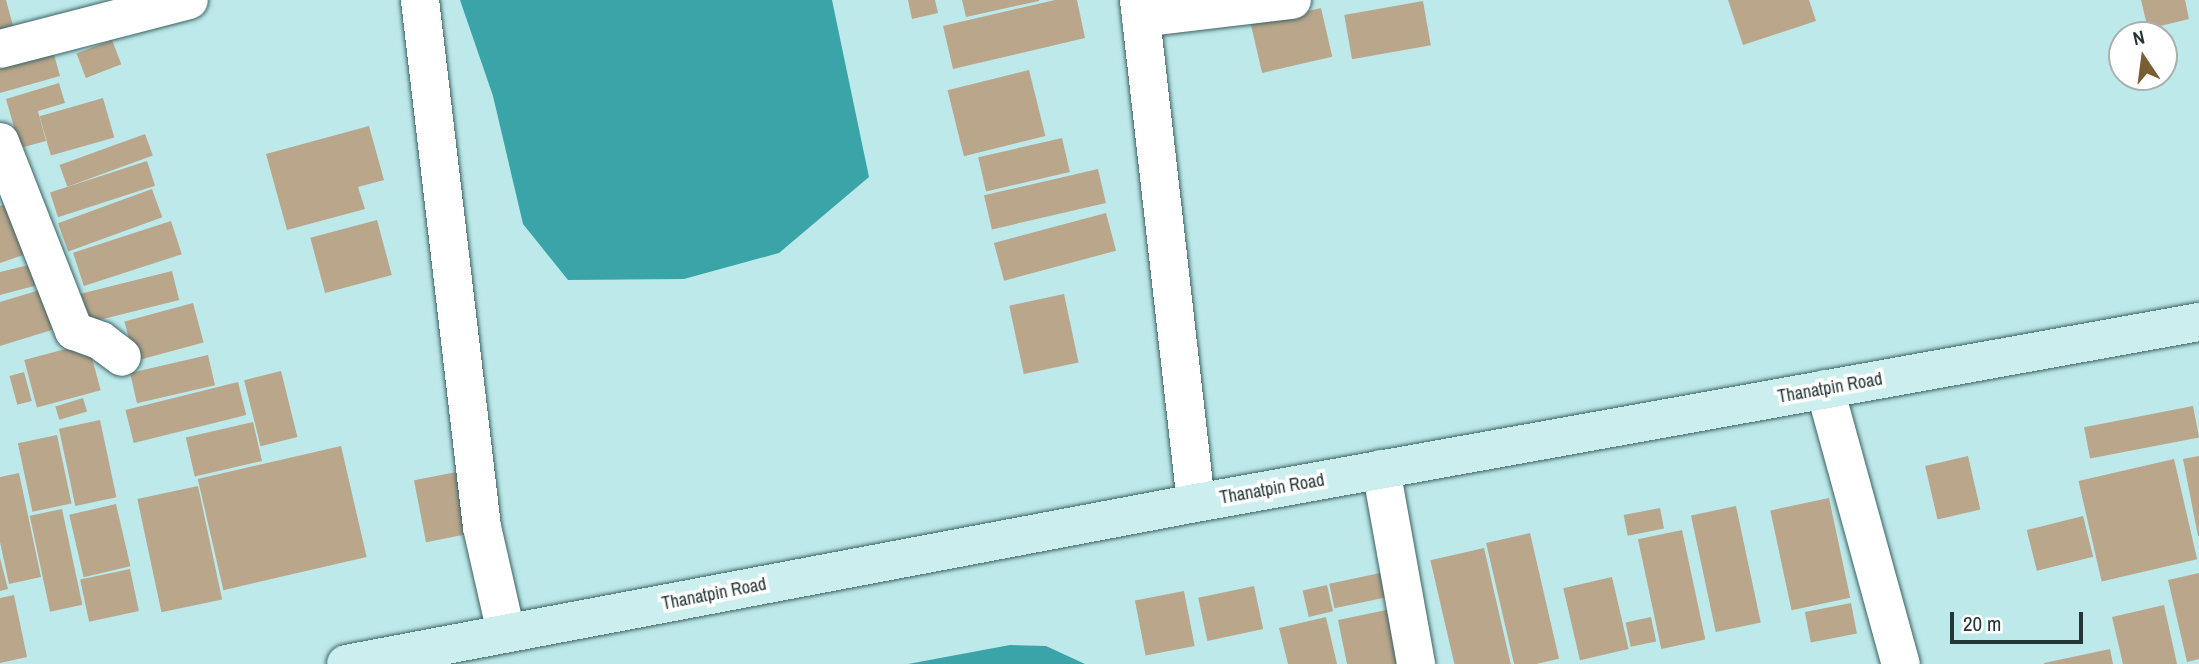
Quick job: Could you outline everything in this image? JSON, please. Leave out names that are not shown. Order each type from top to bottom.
[{"type":"main road","name":"Thanatpin Road","points":[[346,664],[1196,503],[2199,322]]},
{"type":"street","points":[[0,50],[189,0]]},
{"type":"street","points":[[420,0],[482,527],[506,633]]},
{"type":"street","points":[[1196,503],[1140,9],[1292,0]]},
{"type":"street","points":[[0,142],[74,331],[101,341],[122,357]]},
{"type":"street","points":[[1825,389],[1901,664]]},
{"type":"street","points":[[1381,469],[1416,664]]},
{"type":"water","points":[[460,0],[832,0],[869,177],[779,253],[684,279],[568,280],[523,224],[493,96]]},
{"type":"water","points":[[1010,645],[1046,646],[1085,664],[908,664]]},
{"type":"building","points":[[0,0],[6,0],[15,33],[0,37]]},
{"type":"building","points":[[908,0],[935,0],[938,13],[912,19]]},
{"type":"building","points":[[962,0],[1039,0],[1039,1],[966,17]]},
{"type":"building","points":[[1055,0],[1077,0],[1085,38],[953,69],[943,26]]},
{"type":"building","points":[[1728,0],[1809,0],[1816,21],[1743,45]]},
{"type":"building","points":[[2141,0],[2185,0],[2189,19],[2178,22],[2146,21]]},
{"type":"building","points":[[1423,1],[1431,45],[1352,59],[1344,15]]},
{"type":"building","points":[[1321,8],[1332,57],[1262,73],[1251,24]]},
{"type":"building","points":[[112,40],[121,64],[86,78],[77,54]]},
{"type":"building","points":[[51,44],[60,76],[0,93],[0,58]]},
{"type":"building","points":[[1029,70],[1045,136],[964,156],[947,90]]},
{"type":"building","points":[[59,83],[65,103],[38,111],[46,141],[20,148],[6,99]]},
{"type":"building","points":[[103,98],[114,137],[51,156],[40,116]]},
{"type":"building","points":[[369,126],[384,180],[358,187],[365,209],[287,230],[266,154]]},
{"type":"building","points":[[145,134],[153,156],[67,187],[59,165]]},
{"type":"building","points":[[1062,138],[1070,172],[986,191],[978,157]]},
{"type":"building","points":[[147,161],[155,186],[58,217],[50,193]]},
{"type":"building","points":[[1098,169],[1106,203],[992,229],[984,195]]},
{"type":"building","points":[[152,189],[162,217],[68,251],[58,223]]},
{"type":"building","points":[[12,202],[29,253],[0,263],[0,206]]},
{"type":"building","points":[[1106,213],[1116,251],[1004,281],[994,243]]},
{"type":"building","points":[[377,220],[392,275],[325,293],[310,238]]},
{"type":"building","points":[[171,221],[182,254],[84,286],[73,253]]},
{"type":"building","points":[[33,264],[38,285],[0,295],[0,272]]},
{"type":"building","points":[[172,271],[179,300],[88,323],[81,294]]},
{"type":"building","points":[[43,289],[55,329],[0,346],[0,302]]},
{"type":"building","points":[[1064,294],[1079,362],[1024,374],[1009,306]]},
{"type":"building","points":[[193,303],[204,343],[135,361],[124,321]]},
{"type":"building","points":[[88,343],[101,390],[37,407],[24,360]]},
{"type":"building","points":[[208,355],[215,385],[137,403],[130,373]]},
{"type":"building","points":[[281,371],[297,437],[261,446],[244,380]]},
{"type":"building","points":[[24,372],[32,401],[17,405],[10,376]]},
{"type":"building","points":[[238,382],[246,415],[134,443],[125,410]]},
{"type":"building","points":[[83,398],[87,411],[59,420],[55,406]]},
{"type":"building","points":[[2193,406],[2199,437],[2090,459],[2084,427]]},
{"type":"building","points":[[100,420],[116,497],[75,506],[59,429]]},
{"type":"building","points":[[253,422],[262,461],[195,476],[186,438]]},
{"type":"building","points":[[57,435],[72,503],[32,512],[18,443]]},
{"type":"building","points":[[341,446],[367,557],[223,590],[198,479]]},
{"type":"building","points":[[1968,456],[1980,510],[1938,519],[1925,466]]},
{"type":"building","points":[[2199,456],[2199,536],[2198,536],[2183,459]]},
{"type":"building","points":[[2174,459],[2197,559],[2102,581],[2079,481]]},
{"type":"building","points":[[467,470],[479,532],[426,542],[414,480]]},
{"type":"building","points":[[19,473],[41,577],[9,584],[0,542],[0,477]]},
{"type":"building","points":[[198,486],[222,599],[161,612],[137,499]]},
{"type":"building","points":[[1829,498],[1850,598],[1792,610],[1770,510]]},
{"type":"building","points":[[116,504],[130,566],[84,577],[69,515]]},
{"type":"building","points":[[1736,506],[1761,622],[1716,632],[1691,516]]},
{"type":"building","points":[[1660,508],[1664,529],[1628,536],[1624,515]]},
{"type":"building","points":[[62,509],[82,605],[50,612],[30,516]]},
{"type":"building","points":[[2083,516],[2093,557],[2037,571],[2027,530]]},
{"type":"building","points":[[1682,530],[1705,640],[1661,649],[1638,539]]},
{"type":"building","points":[[1530,533],[1559,659],[1536,664],[1514,664],[1486,543]]},
{"type":"building","points":[[1484,548],[1511,664],[1454,664],[1430,560]]},
{"type":"building","points":[[0,558],[8,589],[0,591]]},
{"type":"building","points":[[130,569],[139,611],[89,622],[80,580]]},
{"type":"building","points":[[1385,572],[1390,596],[1334,608],[1329,584]]},
{"type":"building","points":[[2199,573],[2199,659],[2187,662],[2168,580]]},
{"type":"building","points":[[1612,577],[1629,649],[1580,660],[1563,588]]},
{"type":"building","points":[[1327,585],[1333,611],[1309,617],[1303,591]]},
{"type":"building","points":[[1254,586],[1263,629],[1207,641],[1198,598]]},
{"type":"building","points":[[1184,591],[1195,646],[1146,656],[1135,601]]},
{"type":"building","points":[[14,595],[27,657],[0,663],[0,598]]},
{"type":"building","points":[[1851,603],[1857,633],[1811,642],[1805,612]]},
{"type":"building","points":[[2164,605],[2177,664],[2123,664],[2112,617]]},
{"type":"building","points":[[1396,608],[1407,664],[1347,664],[1338,620]]},
{"type":"building","points":[[1326,617],[1337,664],[1288,664],[1279,628]]},
{"type":"building","points":[[1651,617],[1656,641],[1631,647],[1626,622]]},
{"type":"building","points":[[2110,649],[2113,664],[2044,664],[2044,663]]}]
